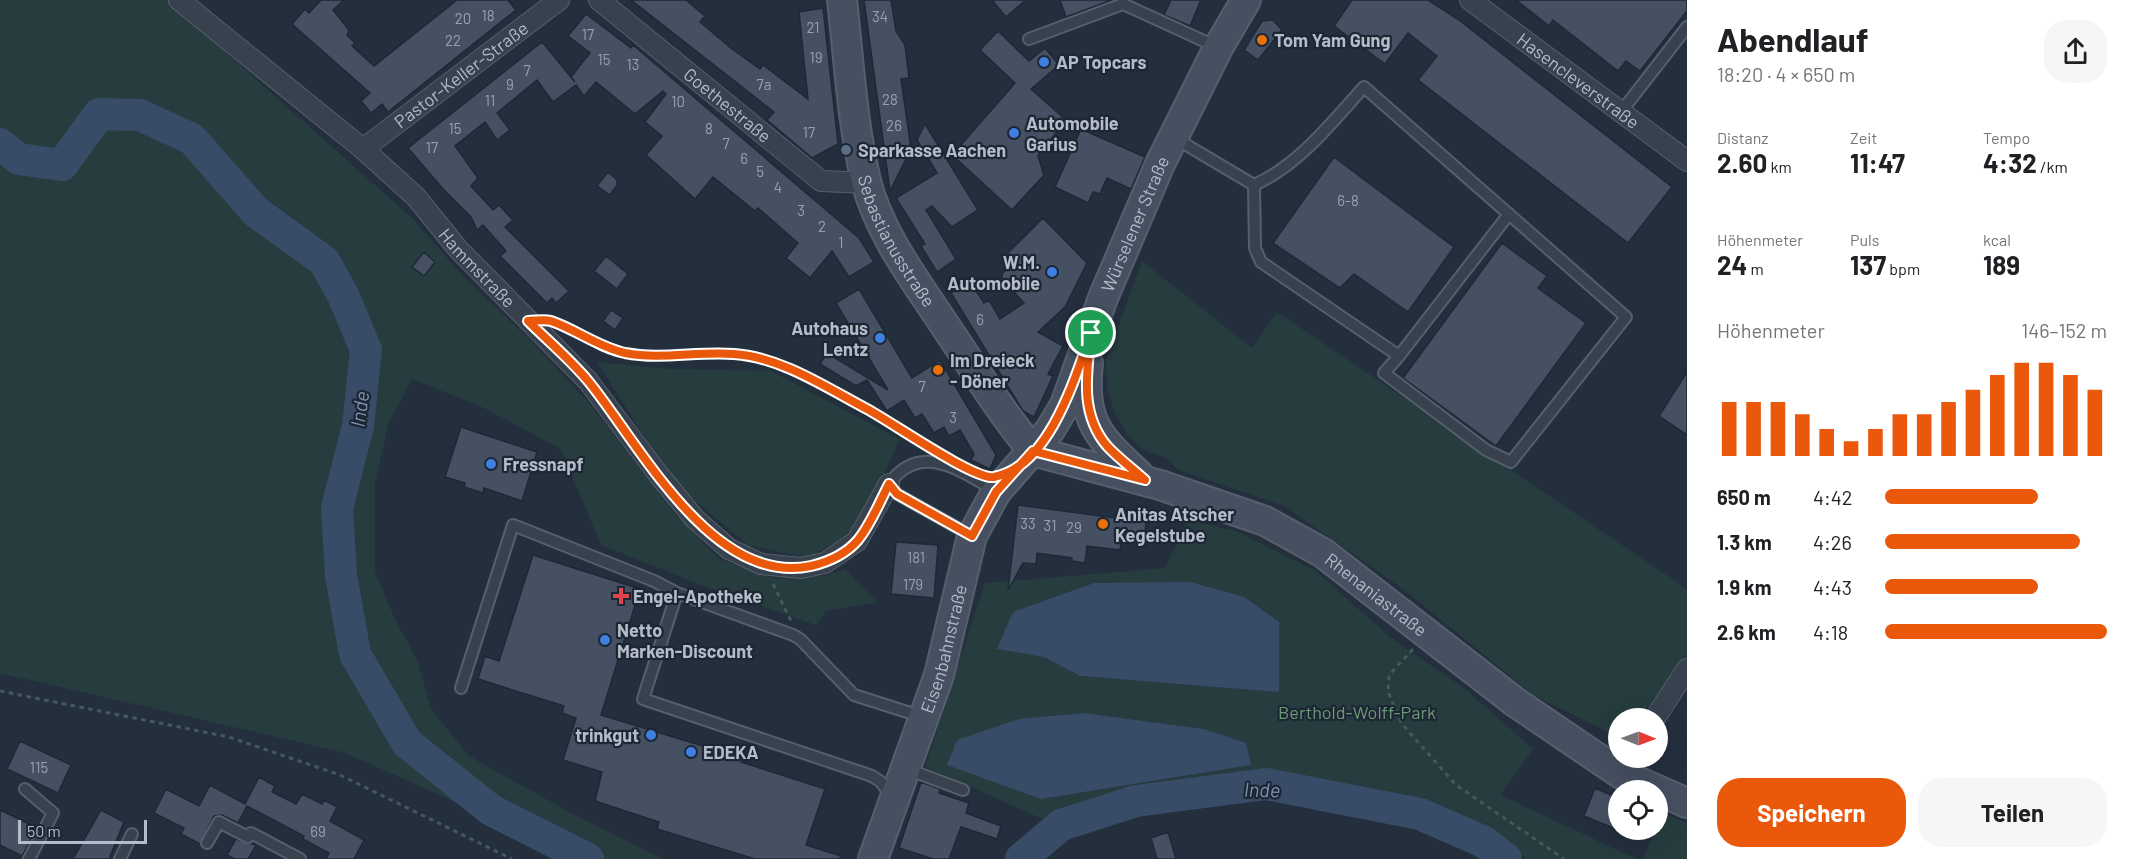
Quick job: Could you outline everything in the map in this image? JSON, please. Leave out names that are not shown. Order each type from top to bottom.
[{"type":"main road","name":"Sebastianusstraße","points":[[842,0],[858,139],[867,183],[902,260],[1006,419],[1033,451]]},
{"type":"main road","name":"Würselener Straße","points":[[1033,451],[1065,405],[1117,263],[1173,137],[1218,48],[1246,0]]},
{"type":"main road","points":[[1091,333],[1086,385],[1094,423],[1105,444],[1145,480]]},
{"type":"main road","name":"Rhenaniastraße","points":[[1033,451],[1145,480],[1265,521],[1323,553],[1427,631],[1515,702],[1608,756]]},
{"type":"main road","name":"Eisenbahnstraße","points":[[873,859],[939,675],[972,536],[996,492],[1033,451]]},
{"type":"main road","name":"Rhenaniastraße","points":[[1629,768],[1687,803]]},
{"type":"street","name":"Hammstraße","points":[[179,0],[363,149],[416,196],[458,249],[588,381],[695,519],[729,549],[761,564],[801,568],[825,562],[843,553],[857,541],[889,484]]},
{"type":"street","name":"Pastor-Keller-Straße","points":[[363,149],[559,0]]},
{"type":"street","name":"Goethestraße","points":[[599,0],[821,181],[867,183]]},
{"type":"street","name":"Hasencleverstraße","points":[[1482,3],[1687,161]]},
{"type":"street","points":[[1661,708],[1687,669]]},
{"type":"lane","points":[[1029,39],[1123,4],[1218,48]]},
{"type":"lane","points":[[1621,112],[1687,27]]},
{"type":"lane","points":[[1254,185],[1269,178],[1318,137],[1364,87],[1509,214],[1626,317],[1512,462],[1486,450],[1384,374],[1509,214]]},
{"type":"lane","points":[[1173,137],[1254,185]]},
{"type":"lane","points":[[1254,185],[1255,248],[1261,262],[1399,356]]},
{"type":"lane","points":[[972,536],[897,494],[889,484],[899,470],[916,463],[933,461],[955,468],[996,492]]},
{"type":"lane","points":[[461,688],[513,525],[654,581],[677,593],[792,635],[800,639],[854,694],[924,717]]},
{"type":"lane","points":[[677,593],[643,699],[872,776],[881,782],[893,802]]},
{"type":"lane","points":[[905,768],[963,790]]},
{"type":"lane","points":[[25,789],[53,813],[29,859]]},
{"type":"lane","points":[[207,843],[219,822],[248,837],[251,833],[286,856],[300,859]]},
{"type":"lane","points":[[120,859],[132,834]]},
{"type":"path","points":[[528,321],[550,320],[586,339],[625,353],[655,356],[735,354],[792,370],[881,416],[929,448]]},
{"type":"path","points":[[770,579],[784,603]]},
{"type":"path","points":[[1427,631],[1389,675],[1388,692],[1402,724],[1456,785],[1564,859]]},
{"type":"path","points":[[0,691],[230,737],[340,775],[512,859]]},
{"type":"green space","points":[[0,0],[167,0],[413,219],[464,277],[528,338],[588,402],[676,515],[719,559],[773,578],[824,576],[845,569],[877,602],[826,611],[816,625],[704,586],[601,545],[561,449],[484,408],[412,379],[388,425],[375,483],[375,572],[395,619],[417,660],[431,709],[469,756],[569,812],[663,859],[581,859],[346,753],[0,673]]},
{"type":"green space","points":[[1142,261],[1252,348],[1277,312],[1687,589],[1687,657],[1647,708],[1608,708],[1608,732],[1532,694],[1403,589],[1284,506],[1176,469],[1170,460],[1142,449],[1127,435],[1114,411],[1107,388],[1106,360]]},
{"type":"green space","points":[[597,362],[671,369],[771,371],[899,439],[863,527],[809,558],[748,545],[674,483]]},
{"type":"green space","name":"Berthold-Wolff-Park","points":[[1188,520],[1236,531],[1316,571],[1390,637],[1465,689],[1533,749],[1500,795],[1637,859],[1526,859],[1514,848],[1460,821],[1391,801],[1271,778],[1224,780],[1151,791],[1045,820],[925,767],[985,583],[1165,568]],"holes":[[[1044,657],[1278,692],[1080,676]],[[1083,713],[1204,729],[1251,765],[1042,799],[948,765],[957,741],[1019,719]]]},
{"type":"green space","points":[[1668,815],[1687,823],[1687,859],[1643,859],[1651,840],[1668,840]]},
{"type":"water","points":[[1190,582],[1244,597],[1279,622],[1279,692],[1080,676],[1044,657],[997,649],[1013,612],[1094,583]]},
{"type":"water","points":[[1083,713],[1204,729],[1246,743],[1251,765],[1041,799],[947,765],[957,740],[1019,719]]},
{"type":"building","points":[[321,0],[344,0],[333,10],[349,30],[347,35],[355,43],[352,46],[374,66],[457,0],[508,0],[516,10],[388,112],[382,104],[371,113],[361,101],[370,93],[292,24],[305,9],[309,13]]},
{"type":"building","points":[[631,0],[686,0],[705,16],[700,22],[732,49],[760,69],[763,65],[808,99],[799,12],[823,8],[838,144],[812,158],[767,120],[774,112]]},
{"type":"building","points":[[864,0],[891,0],[896,31],[905,45],[909,78],[901,79],[911,149],[890,191]]},
{"type":"building","points":[[992,0],[1026,0],[1006,17]]},
{"type":"building","points":[[1060,0],[1112,0],[1066,17]]},
{"type":"building","points":[[1171,0],[1201,0],[1190,26],[1164,15]]},
{"type":"building","points":[[1352,0],[1428,0],[1459,20],[1672,187],[1628,243],[1418,80],[1437,56],[1408,33],[1385,64],[1334,26]]},
{"type":"building","points":[[1516,0],[1687,0],[1687,11],[1640,71],[1626,61],[1618,71],[1553,20],[1549,26]]},
{"type":"building","points":[[586,14],[631,48],[633,45],[859,238],[874,262],[849,277],[832,251],[810,278],[786,258],[798,243],[758,208],[755,211],[713,177],[695,199],[646,155],[662,136],[645,122],[666,94],[663,91],[635,114],[596,82],[584,96],[576,85],[553,102],[537,80],[497,113],[510,130],[497,140],[485,122],[455,146],[478,178],[471,186],[493,210],[499,205],[513,220],[505,227],[569,291],[556,303],[552,298],[547,303],[500,256],[506,251],[483,225],[477,230],[471,217],[408,148],[542,42],[575,82],[571,77],[590,53],[568,36]]},
{"type":"building","name":"Tom Yam Gung","points":[[1273,20],[1282,30],[1258,60],[1244,50],[1262,21]]},
{"type":"building","name":"Automobile Garius","points":[[998,31],[1029,61],[1045,48],[1059,65],[1031,89],[1066,120],[1038,156],[1044,175],[1012,210],[952,155],[1015,83],[980,50]]},
{"type":"building","points":[[925,124],[978,210],[952,227],[932,206],[926,210],[956,259],[937,272],[921,246],[925,244],[896,198],[937,173],[917,140]]},
{"type":"building","points":[[1081,129],[1145,157],[1131,189],[1107,178],[1100,194],[1093,192],[1088,203],[1055,187]]},
{"type":"building","points":[[1334,157],[1454,247],[1408,312],[1354,274],[1340,288],[1273,243]]},
{"type":"building","points":[[608,172],[617,180],[617,185],[610,195],[597,186]]},
{"type":"building","points":[[1043,218],[1087,263],[1065,307],[1038,332],[1063,346],[1048,374],[1053,376],[1034,417],[1023,411],[951,293],[970,281],[984,303],[989,300],[1000,319],[1024,303],[1002,279],[1002,274],[1013,263],[1006,255]]},
{"type":"building","points":[[1502,243],[1547,276],[1538,288],[1586,323],[1496,446],[1403,378]]},
{"type":"building","points":[[424,252],[435,262],[424,276],[412,267]]},
{"type":"building","points":[[606,256],[628,274],[617,289],[594,271]]},
{"type":"building","points":[[859,289],[912,378],[940,360],[996,455],[990,469],[971,460],[974,454],[960,430],[949,436],[944,427],[934,433],[922,414],[915,418],[904,400],[887,411],[867,380],[856,386],[820,364],[827,353],[888,390],[836,303]]},
{"type":"building","points":[[611,310],[623,318],[615,330],[603,321]]},
{"type":"building","points":[[1687,372],[1687,435],[1659,416]]},
{"type":"building","name":"Fressnapf","points":[[461,427],[537,452],[522,501],[484,488],[483,493],[464,487],[465,483],[445,477]]},
{"type":"building","points":[[1018,505],[1146,522],[1144,545],[1121,542],[1120,550],[1087,546],[1085,563],[1072,561],[1072,558],[1037,553],[1036,564],[1023,563],[1008,590]]},
{"type":"building","points":[[896,542],[938,545],[934,598],[891,594]]},
{"type":"building","points":[[533,555],[640,589],[601,715],[742,758],[741,762],[825,789],[806,845],[841,856],[840,859],[755,859],[657,829],[659,822],[595,801],[602,772],[563,760],[576,718],[562,713],[564,706],[478,679],[485,656],[499,661]]},
{"type":"building","points":[[20,741],[71,765],[58,793],[7,769]]},
{"type":"building","points":[[259,777],[275,786],[272,792],[296,804],[302,794],[322,804],[324,800],[337,807],[330,821],[364,840],[354,859],[326,859],[329,853],[303,839],[304,836],[247,806],[238,823],[222,815],[214,816],[200,844],[181,834],[184,828],[154,813],[166,789],[199,806],[210,785],[245,804]]},
{"type":"building","points":[[921,782],[940,789],[939,793],[969,803],[966,813],[1001,826],[997,839],[961,827],[949,859],[933,859],[899,848]]},
{"type":"building","points":[[1595,788],[1608,794],[1608,826],[1584,816]]},
{"type":"building","points":[[0,810],[37,828],[22,856],[0,845]]},
{"type":"building","points":[[101,810],[124,822],[109,859],[73,859]]},
{"type":"building","points":[[1168,832],[1176,859],[1157,859],[1151,838]]},
{"type":"building","points":[[236,839],[256,845],[248,859],[235,859],[227,855]]},
{"type":"waterway","name":"Inde","points":[[0,144],[19,159],[62,165],[99,114],[140,115],[192,139],[256,212],[324,261],[343,295],[366,350],[358,426],[337,508],[341,575],[355,654],[407,743],[491,810],[588,859]]},
{"type":"waterway","name":"Inde","points":[[1021,859],[1061,825],[1136,801],[1266,784],[1420,814],[1484,842],[1506,859]]},
{"type":"place","name":"Tom Yam Gung","points":[[1262,40]]},
{"type":"place","name":"AP Topcars","points":[[1044,62]]},
{"type":"place","name":"Automobile Garius","points":[[1014,133]]},
{"type":"place","name":"Sparkasse Aachen","points":[[846,150]]},
{"type":"place","name":"W.M. Automobile","points":[[1052,272]]},
{"type":"place","name":"Autohaus Lentz","points":[[880,338]]},
{"type":"place","name":"Im Dreieck - Döner","points":[[938,370]]},
{"type":"place","name":"Fressnapf","points":[[491,464]]},
{"type":"place","name":"Anitas Atscher Kegelstube","points":[[1103,524]]},
{"type":"place","name":"Engel-Apotheke","points":[[621,596]]},
{"type":"place","name":"Netto Marken-Discount","points":[[605,640]]},
{"type":"place","name":"trinkgut","points":[[651,735]]},
{"type":"place","name":"EDEKA","points":[[691,752]]},
{"type":"route","points":[[550,320],[586,339],[625,353],[655,356],[735,354],[792,370],[881,416],[939,454],[991,478],[1013,471],[1050,430],[1065,405],[1091,333],[1086,385],[1089,410],[1105,444],[1145,480],[1033,451],[996,492],[972,536],[897,494],[889,484],[857,541],[843,553],[825,562],[801,568],[761,564],[729,549],[695,519],[588,381],[528,321],[550,320]]}]
